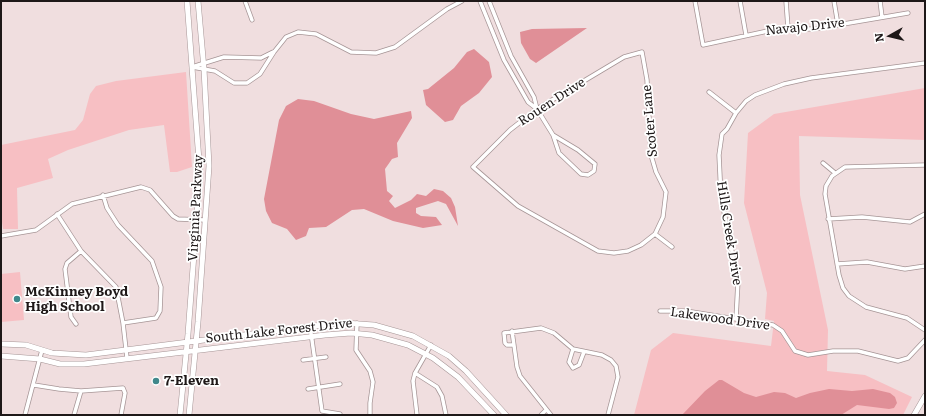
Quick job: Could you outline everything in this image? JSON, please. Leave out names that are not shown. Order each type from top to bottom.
[{"type":"main road","name":"Virginia Parkway","points":[[180,415],[188,340],[200,159],[187,1]]},
{"type":"main road","name":"Virginia Parkway","points":[[189,415],[206,220],[209,166],[204,69],[198,1]]},
{"type":"main road","name":"South Lake Forest Drive","points":[[1,344],[26,345],[52,353],[79,355],[188,340],[310,326],[357,323],[398,331],[431,345],[464,369],[506,415]]},
{"type":"main road","name":"South Lake Forest Drive","points":[[1,356],[40,359],[60,364],[79,364],[356,333],[393,340],[426,354],[458,377],[494,415]]},
{"type":"main road","points":[[914,415],[925,396]]},
{"type":"street","points":[[245,1],[252,20]]},
{"type":"street","points":[[192,67],[218,73],[229,81],[238,84],[251,82],[262,71],[286,37],[305,31],[316,34],[350,52],[376,53],[395,47],[448,9],[462,1]]},
{"type":"street","points":[[480,1],[504,60],[528,102],[537,109]]},
{"type":"street","points":[[489,1],[511,56],[534,97],[537,109],[553,135],[559,153],[581,174],[588,175],[594,171],[595,164],[578,150],[553,135]]},
{"type":"street","name":"Navajo Drive","points":[[695,1],[703,45],[746,35],[788,28],[814,29],[908,13]]},
{"type":"street","points":[[740,1],[746,35]]},
{"type":"street","points":[[786,1],[788,28]]},
{"type":"street","points":[[834,1],[838,25]]},
{"type":"street","points":[[880,1],[882,17]]},
{"type":"street","points":[[192,67],[203,62],[224,57],[264,58],[274,52]]},
{"type":"street","name":"Rouen Drive","points":[[642,52],[624,57],[537,109],[510,130],[473,167],[518,206],[598,250],[614,253],[628,252],[641,245],[655,234]]},
{"type":"street","name":"Scoter Lane","points":[[642,52],[647,80],[651,155],[656,172],[666,192],[663,217],[655,234]]},
{"type":"street","points":[[256,59],[263,64],[262,71]]},
{"type":"street","name":"Hills Creek Drive","points":[[736,319],[737,276],[721,197],[719,155],[722,134],[727,129],[736,113],[746,101],[755,95],[784,84],[811,78],[925,63]]},
{"type":"street","points":[[709,92],[736,113]]},
{"type":"street","points":[[823,163],[835,173]]},
{"type":"street","points":[[925,166],[845,167],[835,173],[826,186],[825,194],[828,219],[843,288],[852,299],[866,307],[907,318],[925,330]]},
{"type":"street","points":[[1,236],[36,230],[72,204],[132,188],[145,188],[150,190],[173,216],[178,219],[206,220]]},
{"type":"street","points":[[103,195],[105,203],[118,225],[152,261],[161,287],[160,311],[156,318],[123,323]]},
{"type":"street","points":[[57,214],[81,251],[116,287],[123,323],[127,358]]},
{"type":"street","points":[[828,219],[862,217],[910,222],[925,214]]},
{"type":"street","points":[[655,234],[672,247]]},
{"type":"street","points":[[76,324],[71,317],[65,269],[67,263],[81,251]]},
{"type":"street","points":[[837,264],[867,262],[905,269],[925,266]]},
{"type":"street","points":[[848,303],[852,299]]},
{"type":"street","name":"Lakewood Drive","points":[[660,311],[686,311],[776,326],[784,334],[795,351],[808,355],[833,351],[858,351],[898,361],[908,358],[925,340]]},
{"type":"street","points":[[357,323],[356,350],[370,371],[372,378],[370,415]]},
{"type":"street","points":[[310,326],[322,411],[319,415]]},
{"type":"street","points":[[514,345],[507,345],[504,333],[533,328],[548,330],[573,349],[607,357],[615,364],[618,377],[608,415]]},
{"type":"street","points":[[512,331],[520,376],[551,415]]},
{"type":"street","points":[[417,415],[413,386],[415,373],[431,345]]},
{"type":"street","points":[[573,349],[569,362],[573,368],[579,365],[584,352]]},
{"type":"street","points":[[25,415],[42,350]]},
{"type":"street","points":[[303,360],[326,357]]},
{"type":"street","points":[[415,373],[437,387],[442,396],[446,415]]},
{"type":"street","points":[[308,389],[340,384]]},
{"type":"street","points":[[34,385],[81,391],[124,389],[121,415]]},
{"type":"street","points":[[74,415],[81,391]]},
{"type":"street","points":[[541,415],[546,410]]},
{"type":"street","points":[[322,411],[340,414]]},
{"type":"shaded area","points":[[587,28],[536,63],[530,59],[521,43],[520,32],[532,29]]},
{"type":"shaded area","points":[[474,49],[489,62],[492,77],[479,93],[461,106],[453,120],[445,122],[426,105],[423,90],[428,89],[454,68],[467,52]]},
{"type":"shaded area","points":[[186,72],[192,167],[177,172],[170,172],[164,125],[129,130],[68,150],[48,159],[53,178],[17,188],[18,229],[3,229],[1,215],[1,145],[75,130],[83,120],[90,94],[96,86],[116,81]]},
{"type":"shaded area","points":[[925,88],[925,140],[799,136],[800,195],[828,330],[827,371],[865,375],[912,397],[903,415],[634,415],[651,350],[673,333],[771,346],[774,321],[765,319],[767,293],[744,203],[748,133],[774,114]]},
{"type":"shaded area","points":[[298,99],[314,101],[351,114],[374,119],[411,111],[412,118],[397,143],[398,157],[392,159],[385,169],[387,191],[393,196],[389,201],[395,208],[411,200],[417,194],[426,196],[434,189],[443,191],[451,198],[455,207],[458,226],[446,204],[438,201],[416,208],[416,213],[421,216],[436,217],[442,225],[423,228],[393,221],[364,209],[352,210],[326,227],[309,228],[306,236],[296,240],[287,229],[272,223],[266,211],[264,199],[279,120],[286,106]]},
{"type":"shaded area","points":[[20,272],[24,320],[1,322],[1,274]]},
{"type":"shaded area","points":[[719,380],[722,380],[744,393],[756,397],[774,392],[785,393],[796,398],[829,389],[852,391],[873,389],[890,393],[895,397],[897,403],[894,408],[889,409],[857,405],[841,415],[682,415],[705,391]]},
{"type":"place","name":"McKinney Boyd High School","points":[[17,299]]},
{"type":"place","name":"7-Eleven","points":[[156,381]]}]
